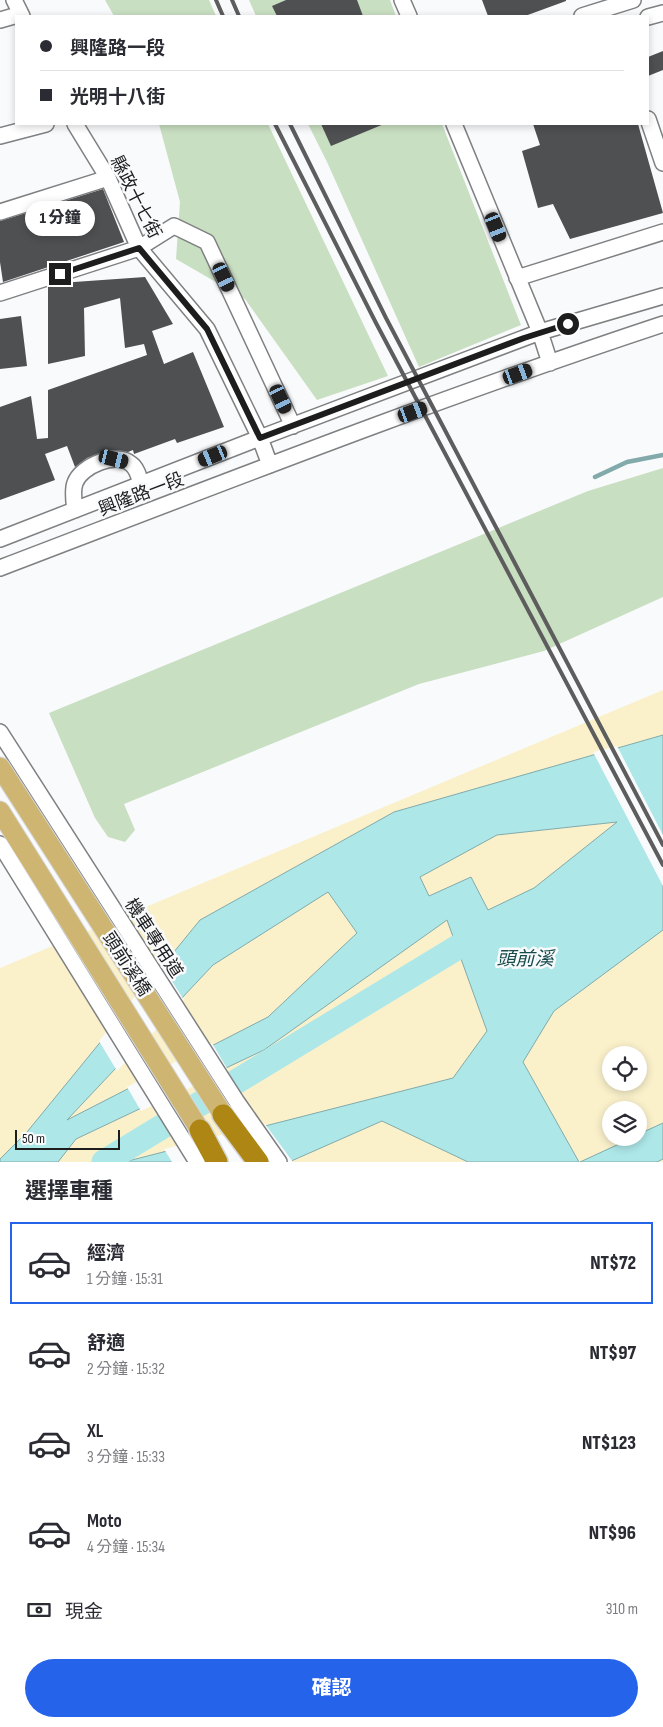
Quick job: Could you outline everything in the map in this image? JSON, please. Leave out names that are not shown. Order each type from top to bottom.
[{"type":"highway","points":[[223,1115],[258,1162]]},
{"type":"highway","points":[[200,1130],[219,1162]]},
{"type":"main road","name":"頭前溪橋","points":[[0,767],[253,1162]]},
{"type":"main road","name":"頭前溪橋","points":[[0,811],[200,1130]]},
{"type":"street","points":[[14,0],[21,15]]},
{"type":"street","points":[[402,0],[409,15]]},
{"type":"street","points":[[589,15],[611,12],[633,0]]},
{"type":"street","points":[[649,17],[663,12]]},
{"type":"street","points":[[0,20],[15,16]]},
{"type":"street","points":[[649,121],[663,163]]},
{"type":"street","points":[[0,136],[42,125]]},
{"type":"street","name":"縣政十七街","points":[[76,125],[108,178],[139,248],[207,329],[260,438],[270,465]]},
{"type":"street","points":[[454,125],[540,332],[550,363]]},
{"type":"street","points":[[0,212],[108,178]]},
{"type":"street","points":[[0,293],[139,248],[174,226],[207,242],[293,426]]},
{"type":"street","points":[[517,278],[663,232]]},
{"type":"street","name":"興隆路一段","points":[[0,539],[540,332],[663,296]]},
{"type":"street","name":"興隆路一段","points":[[0,568],[270,465],[663,324]]},
{"type":"street","points":[[75,510],[73,496],[75,484],[82,472],[95,464],[114,459],[130,463],[138,472],[141,484]]},
{"type":"street","name":"機車專用道","points":[[0,732],[237,1102],[279,1162]]},
{"type":"street","points":[[0,844],[197,1162]]},
{"type":"green space","points":[[105,0],[209,0],[216,15],[113,15]]},
{"type":"green space","points":[[249,0],[390,0],[396,15],[256,15]]},
{"type":"green space","points":[[159,125],[268,125],[388,376],[317,400],[245,299],[176,259],[180,202]]},
{"type":"green space","points":[[308,125],[442,125],[521,325],[419,367]]},
{"type":"green space","points":[[663,468],[663,597],[544,651],[419,684],[124,804],[135,830],[125,842],[108,837],[95,818],[49,713],[588,491]]},
{"type":"sand","points":[[663,690],[663,1162],[0,1162],[0,968]]},
{"type":"water","name":"頭前溪","points":[[663,735],[663,930],[554,1011],[523,1062],[579,1162],[468,1162],[382,1121],[289,1162],[124,1162],[453,1078],[487,1031],[447,920],[264,1050],[76,1139],[58,1162],[0,1162],[0,1159],[27,1132],[200,920],[394,812]],"holes":[[[617,822],[534,888],[488,910],[471,877],[429,896],[420,877],[497,835]],[[328,892],[357,933],[268,1017],[67,1120],[213,965]]]},
{"type":"water","points":[[663,1123],[663,1159],[657,1162],[580,1162],[615,1146],[647,1146],[647,1130]]},
{"type":"pier","points":[[617,746],[663,835],[663,886],[593,752]]},
{"type":"pier","points":[[161,964],[184,1000],[117,1071],[99,1041]]},
{"type":"pier","points":[[212,1043],[228,1070],[141,1111],[127,1087]]},
{"type":"pier","points":[[265,1124],[293,1162],[172,1162],[164,1149]]},
{"type":"building","points":[[286,0],[357,0],[363,15],[276,15],[272,6]]},
{"type":"building","points":[[482,0],[566,0],[528,15],[488,15]]},
{"type":"building","points":[[663,51],[663,70],[649,76],[649,57]]},
{"type":"building","points":[[321,125],[382,125],[331,146]]},
{"type":"building","points":[[533,125],[638,125],[663,213],[570,239],[553,204],[538,208],[522,151],[540,145]]},
{"type":"building","points":[[103,189],[124,242],[3,282],[0,262],[0,221]]},
{"type":"building","points":[[145,277],[173,324],[152,331],[164,364],[193,352],[224,427],[177,443],[175,439],[134,454],[133,450],[128,452],[106,451],[87,458],[75,467],[67,446],[45,454],[55,480],[0,500],[0,407],[31,396],[37,439],[48,438],[48,390],[147,355],[144,344],[125,348],[120,298],[84,308],[85,356],[48,364],[48,287],[60,283]]},
{"type":"building","points":[[21,316],[27,366],[0,369],[0,319]]},
{"type":"waterway","points":[[595,477],[627,462],[663,455]]},
{"type":"waterway","name":"頭前溪","points":[[104,1162],[486,930]]},
{"type":"railway","points":[[216,0],[223,15]]},
{"type":"railway","points":[[232,0],[239,15]]},
{"type":"railway","points":[[276,125],[376,323],[663,865]]},
{"type":"railway","points":[[290,125],[386,318],[663,845]]},
{"type":"route","points":[[60,274],[139,248],[207,329],[260,438],[540,332],[568,324]]}]
